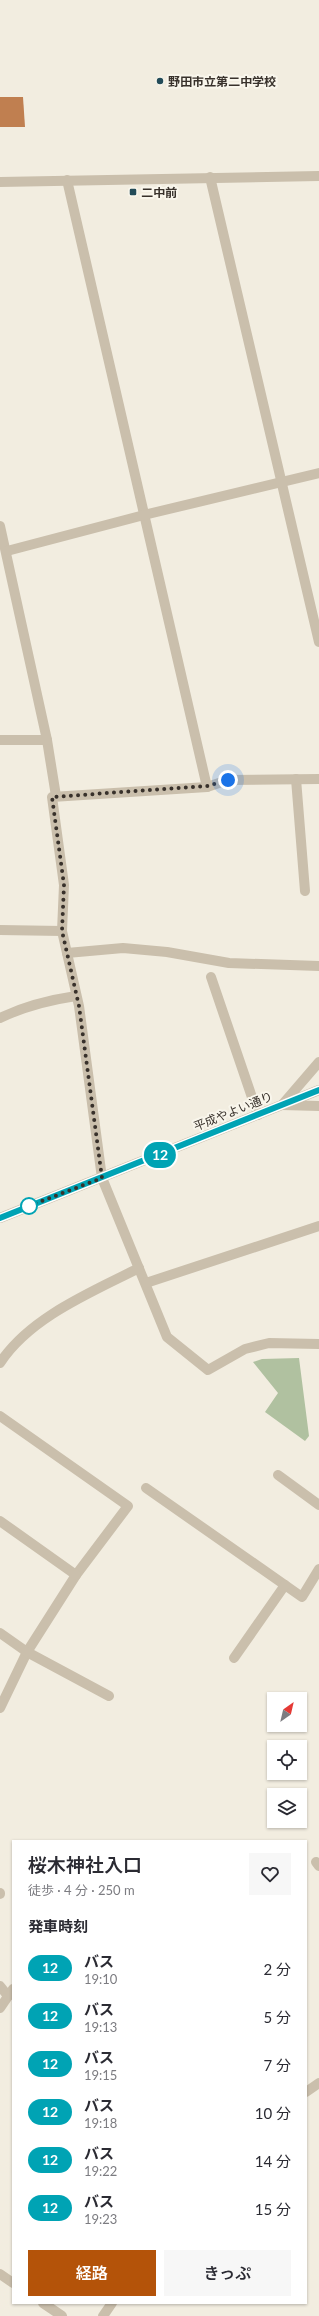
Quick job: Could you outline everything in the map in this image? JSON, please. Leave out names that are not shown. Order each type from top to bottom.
[{"type":"street","points":[[0,182],[210,176],[319,176]]},
{"type":"street","points":[[210,176],[319,642]]},
{"type":"street","points":[[67,180],[207,786]]},
{"type":"street","points":[[7,551],[144,515],[319,473]]},
{"type":"street","points":[[0,526],[7,551],[47,740],[56,796]]},
{"type":"street","points":[[0,740],[47,740]]},
{"type":"street","points":[[296,779],[305,891]]},
{"type":"street","points":[[319,779],[228,780],[207,786],[52,797],[64,885],[62,931],[76,996],[102,1178],[167,1337],[208,1370],[245,1349],[269,1343],[319,1344]]},
{"type":"street","points":[[0,930],[62,931]]},
{"type":"street","points":[[67,953],[123,948],[167,952],[229,963],[319,966]]},
{"type":"street","points":[[211,978],[258,1115]]},
{"type":"street","points":[[0,1018],[30,1005],[76,996]]},
{"type":"street","points":[[282,1105],[319,1062]]},
{"type":"street","name":"平成やよい通り","points":[[0,1218],[319,1090]]},
{"type":"street","points":[[282,1105],[319,1106]]},
{"type":"street","points":[[146,1283],[319,1226]]},
{"type":"street","points":[[0,1363],[22,1338],[60,1308],[139,1268]]},
{"type":"street","points":[[0,1416],[128,1506],[76,1575],[27,1652],[0,1708]]},
{"type":"street","points":[[278,1475],[319,1504]]},
{"type":"street","points":[[146,1488],[302,1597],[319,1569]]},
{"type":"street","points":[[0,1521],[76,1575]]},
{"type":"street","points":[[234,1658],[286,1585]]},
{"type":"street","points":[[0,1633],[27,1652],[109,1696]]},
{"type":"street","points":[[0,1986],[10,1992],[0,2008]]},
{"type":"street","points":[[0,2274],[12,2282]]},
{"type":"street","points":[[44,2304],[62,2316]]},
{"type":"street","points":[[103,2316],[111,2304]]},
{"type":"green space","points":[[299,1358],[309,1436],[305,1441],[265,1412],[278,1393],[253,1362],[262,1359]]},
{"type":"building","points":[[0,97],[23,97],[25,127],[0,127]]},
{"type":"bus line","name":"12","points":[[0,1218],[319,1090]]},
{"type":"place","name":"野田市立第二中学校","points":[[160,81]]},
{"type":"place","name":"二中前","points":[[133,192]]},
{"type":"route","points":[[29,1206],[102,1178],[79,1006],[62,931],[64,885],[52,797],[207,786],[228,780]]}]
